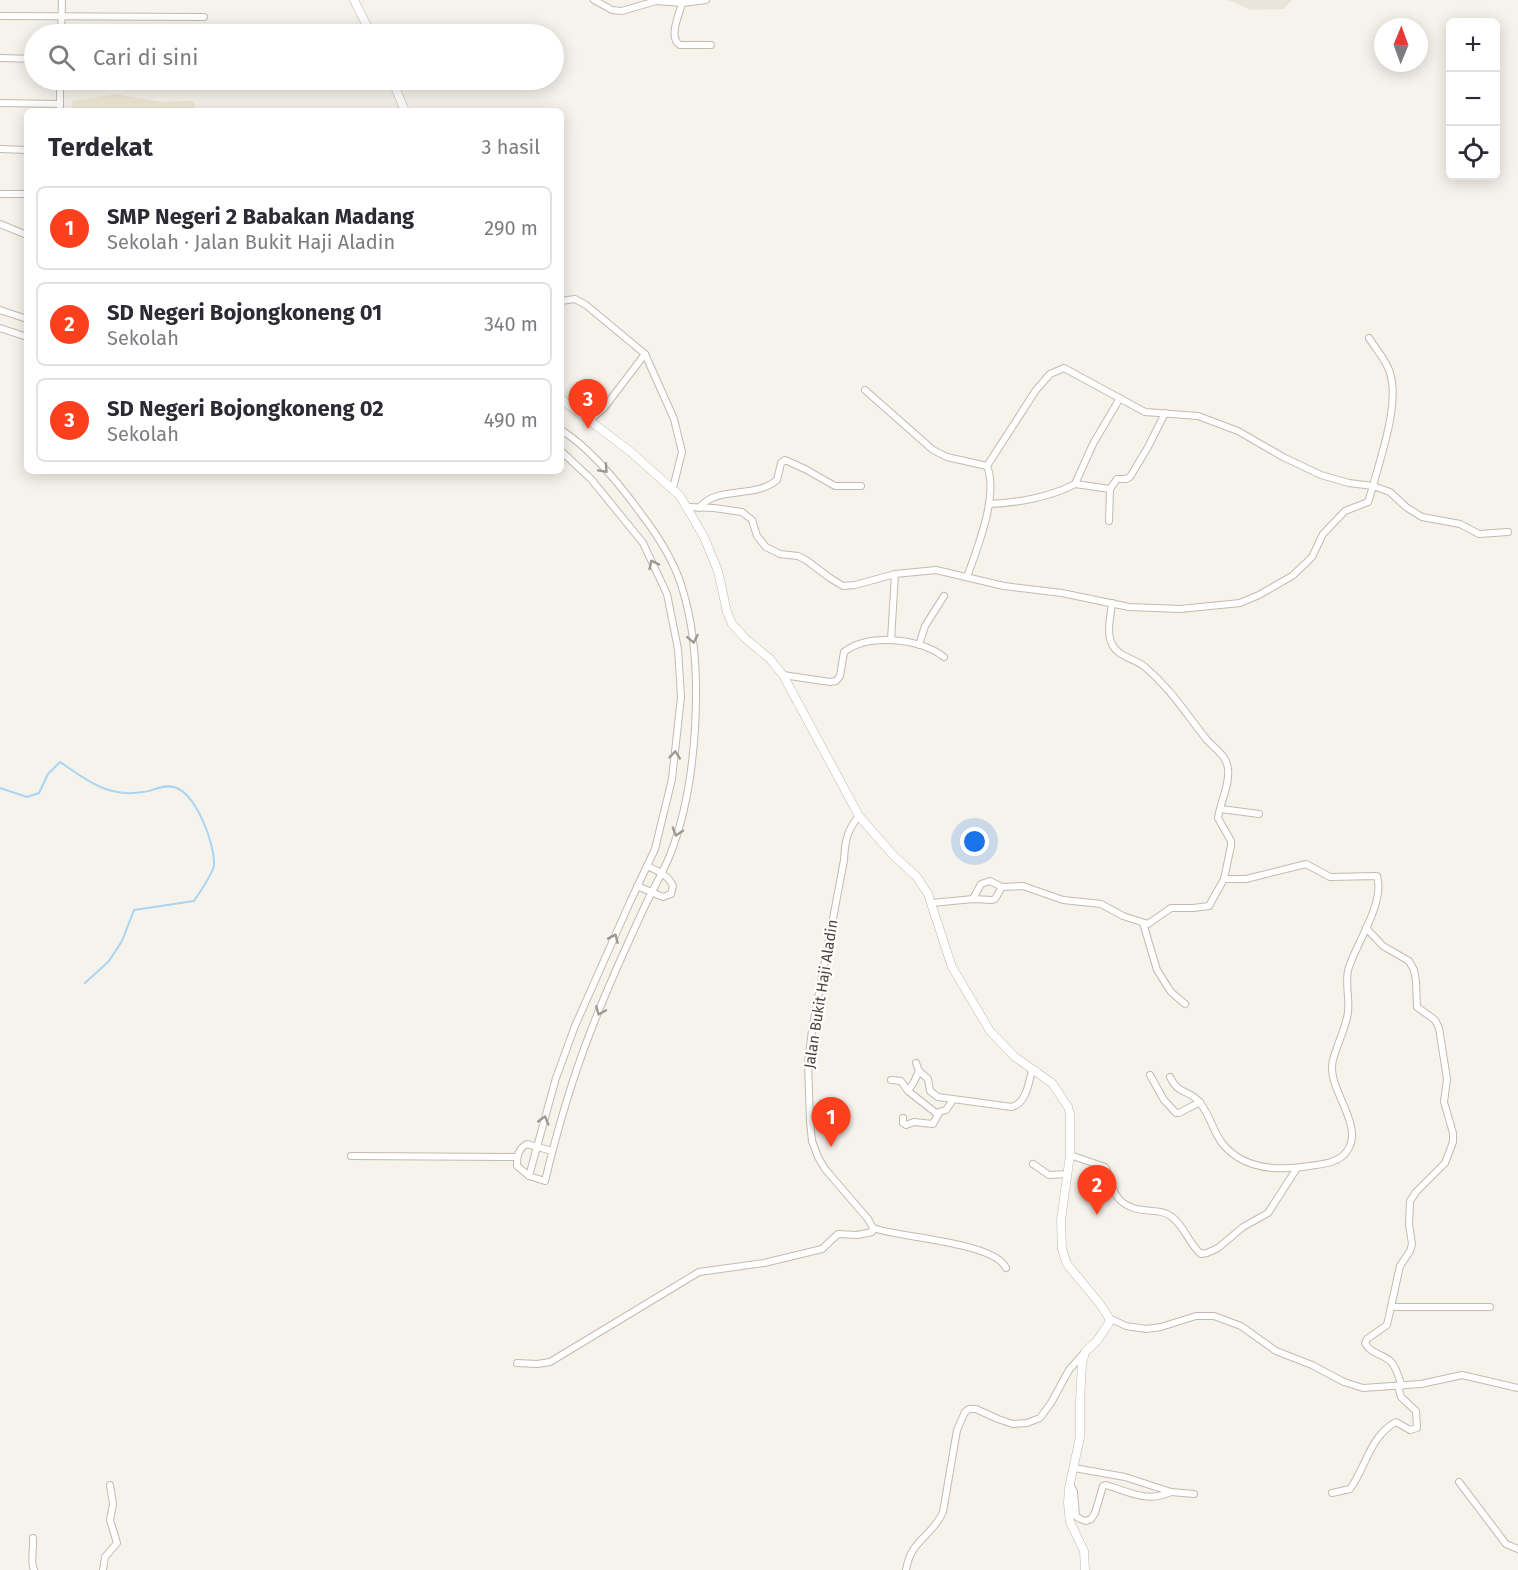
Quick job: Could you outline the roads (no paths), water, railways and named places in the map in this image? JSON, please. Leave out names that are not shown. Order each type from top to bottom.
[{"type":"street","points":[[62,0],[62,24]]},
{"type":"street","points":[[354,0],[366,24]]},
{"type":"street","points":[[594,0],[612,10],[622,11],[656,1],[682,3],[706,0]]},
{"type":"street","points":[[682,3],[674,39],[676,43],[711,45]]},
{"type":"street","points":[[0,16],[204,17]]},
{"type":"street","points":[[0,58],[24,59]]},
{"type":"street","points":[[0,103],[60,107],[60,90]]},
{"type":"street","points":[[396,90],[404,108]]},
{"type":"street","points":[[0,149],[24,150]]},
{"type":"street","points":[[0,194],[24,194]]},
{"type":"street","points":[[0,224],[24,235]]},
{"type":"street","points":[[564,301],[575,299],[586,305],[645,354],[674,419],[682,452],[673,488]]},
{"type":"street","points":[[0,310],[24,318]]},
{"type":"street","points":[[0,328],[24,336]]},
{"type":"street","points":[[688,507],[714,507],[742,512],[752,520],[757,536],[766,547],[780,554],[798,556],[806,560],[843,586],[896,574],[936,570],[1004,586],[1062,592],[1135,608],[1191,609],[1248,601],[1286,579],[1306,563],[1329,527],[1345,511],[1368,502],[1384,449],[1394,394],[1389,369],[1369,338]]},
{"type":"street","points":[[590,420],[604,408],[645,354]]},
{"type":"street","points":[[987,466],[1036,390],[1050,374],[1064,368],[1145,412],[1193,414],[1206,418],[1238,431],[1283,457],[1321,475],[1350,483],[1374,486],[1390,492],[1406,507],[1422,517],[1460,524],[1485,535],[1508,532]]},
{"type":"street","points":[[865,390],[933,450],[947,457],[987,466]]},
{"type":"street","points":[[989,504],[1018,501],[1066,489],[1075,484],[1093,444],[1120,398]]},
{"type":"street","points":[[564,401],[673,488],[688,507],[718,571],[732,624],[770,659],[783,675],[859,816],[916,877],[932,903],[952,967],[976,1009],[1001,1044],[1032,1070],[1052,1083],[1068,1107],[1070,1155],[1061,1220],[1062,1249],[1067,1264],[1109,1318],[1126,1326],[1146,1329],[1161,1327],[1196,1316],[1214,1316],[1241,1326],[1276,1351],[1363,1388],[1421,1384],[1462,1375],[1518,1388]]},
{"type":"street","points":[[1109,521],[1110,489],[1117,479],[1130,477],[1165,413]]},
{"type":"street","points":[[552,1151],[527,1144],[521,1147],[517,1157],[517,1166],[529,1176],[545,1181],[572,1083],[591,1032],[651,893],[670,855],[689,781],[697,696],[695,647],[683,590],[658,536],[602,466],[564,433]]},
{"type":"street","points":[[529,1176],[556,1078],[575,1026],[655,849],[672,779],[681,697],[678,649],[667,594],[643,543],[591,479],[564,454]]},
{"type":"street","points":[[699,508],[705,501],[722,495],[753,491],[769,486],[777,480],[781,463],[785,460],[835,486],[861,486]]},
{"type":"street","points":[[968,577],[989,504],[987,466]]},
{"type":"street","points":[[1075,484],[1110,489]]},
{"type":"street","points":[[891,640],[896,574]]},
{"type":"street","points":[[919,645],[926,626],[944,596]]},
{"type":"street","points":[[974,899],[978,888],[985,882],[995,882],[1002,887],[1023,886],[1064,900],[1101,904],[1143,923],[1152,922],[1170,908],[1209,906],[1224,879],[1231,841],[1218,818],[1228,774],[1227,762],[1208,742],[1180,702],[1139,663],[1121,655],[1114,648],[1109,634],[1112,603]]},
{"type":"street","points":[[783,675],[836,681],[840,676],[842,655],[851,646],[867,641],[891,640],[919,645],[933,649],[944,657]]},
{"type":"street","points":[[1221,809],[1259,814]]},
{"type":"street","name":"Jalan Bukit Haji Aladin","points":[[859,816],[850,827],[846,838],[844,860],[812,1030],[808,1088],[812,1141],[818,1157],[873,1228]]},
{"type":"street","points":[[1170,1077],[1179,1090],[1200,1102],[1221,1142],[1247,1163],[1262,1167],[1297,1168],[1328,1164],[1339,1159],[1351,1143],[1352,1135],[1348,1117],[1334,1082],[1332,1067],[1347,1017],[1349,967],[1366,928],[1378,890],[1377,876],[1330,877],[1306,864],[1246,879],[1224,879]]},
{"type":"street","points":[[638,886],[663,897],[671,894],[673,886],[670,880],[647,866]]},
{"type":"street","points":[[932,903],[995,899],[1002,887]]},
{"type":"street","points":[[1143,923],[1157,970],[1171,992],[1185,1005]]},
{"type":"street","points":[[1332,1493],[1350,1489],[1375,1441],[1389,1426],[1396,1422],[1410,1430],[1417,1427],[1416,1411],[1401,1397],[1392,1362],[1365,1345],[1367,1339],[1387,1325],[1400,1266],[1412,1244],[1409,1224],[1410,1202],[1416,1192],[1445,1163],[1453,1142],[1453,1133],[1444,1102],[1447,1079],[1437,1024],[1417,1007],[1414,970],[1409,961],[1383,946],[1366,928]]},
{"type":"street","points":[[916,1063],[919,1071],[928,1079],[930,1092],[934,1095],[953,1100],[1016,1106],[1023,1099],[1032,1070]]},
{"type":"street","points":[[908,1091],[919,1071]]},
{"type":"street","points":[[1150,1075],[1164,1100],[1176,1113],[1200,1102]]},
{"type":"street","points":[[891,1080],[898,1079],[926,1106],[939,1113]]},
{"type":"street","points":[[903,1118],[903,1124],[906,1125],[914,1122],[933,1124],[939,1113],[946,1110],[953,1100]]},
{"type":"street","points":[[1070,1155],[1105,1167],[1115,1194],[1128,1206],[1172,1216],[1201,1254],[1218,1248],[1243,1227],[1268,1213],[1297,1168]]},
{"type":"street","points":[[351,1156],[517,1157]]},
{"type":"street","points":[[1033,1164],[1049,1175],[1068,1174]]},
{"type":"street","points":[[517,1363],[550,1362],[699,1272],[764,1263],[822,1249],[838,1234],[868,1234],[873,1228],[883,1232],[939,1241],[988,1253],[1000,1259],[1006,1268]]},
{"type":"street","points":[[1392,1307],[1490,1307]]},
{"type":"street","points":[[906,1570],[917,1543],[938,1522],[943,1512],[957,1430],[965,1412],[969,1409],[976,1409],[1013,1424],[1040,1418],[1069,1370],[1107,1327],[1109,1318]]},
{"type":"street","points":[[1085,1352],[1080,1380],[1080,1437],[1068,1503],[1070,1522],[1084,1551],[1085,1570]]},
{"type":"street","points":[[1074,1468],[1125,1477],[1170,1492],[1194,1494]]},
{"type":"street","points":[[1459,1482],[1506,1544],[1518,1549]]},
{"type":"street","points":[[1070,1484],[1074,1492],[1077,1516],[1080,1520],[1086,1521],[1091,1519],[1095,1513],[1103,1486],[1151,1498],[1170,1492]]},
{"type":"street","points":[[103,1570],[105,1557],[116,1545],[117,1539],[110,1520],[113,1504],[110,1485]]},
{"type":"street","points":[[33,1538],[32,1564],[34,1570]]},
{"type":"waterway","points":[[0,788],[27,797],[39,793],[48,774],[60,762],[108,790],[130,793],[166,786],[174,787],[190,799],[203,820],[211,845],[214,865],[209,878],[194,901],[134,910],[122,941],[109,961],[85,983]]},
{"type":"place","name":"SD Negeri Bojongkoneng 02","points":[[588,429]]},
{"type":"place","name":"SMP Negeri 2 Babakan Madang","points":[[831,1147]]},
{"type":"place","name":"SD Negeri Bojongkoneng 01","points":[[1097,1215]]}]
